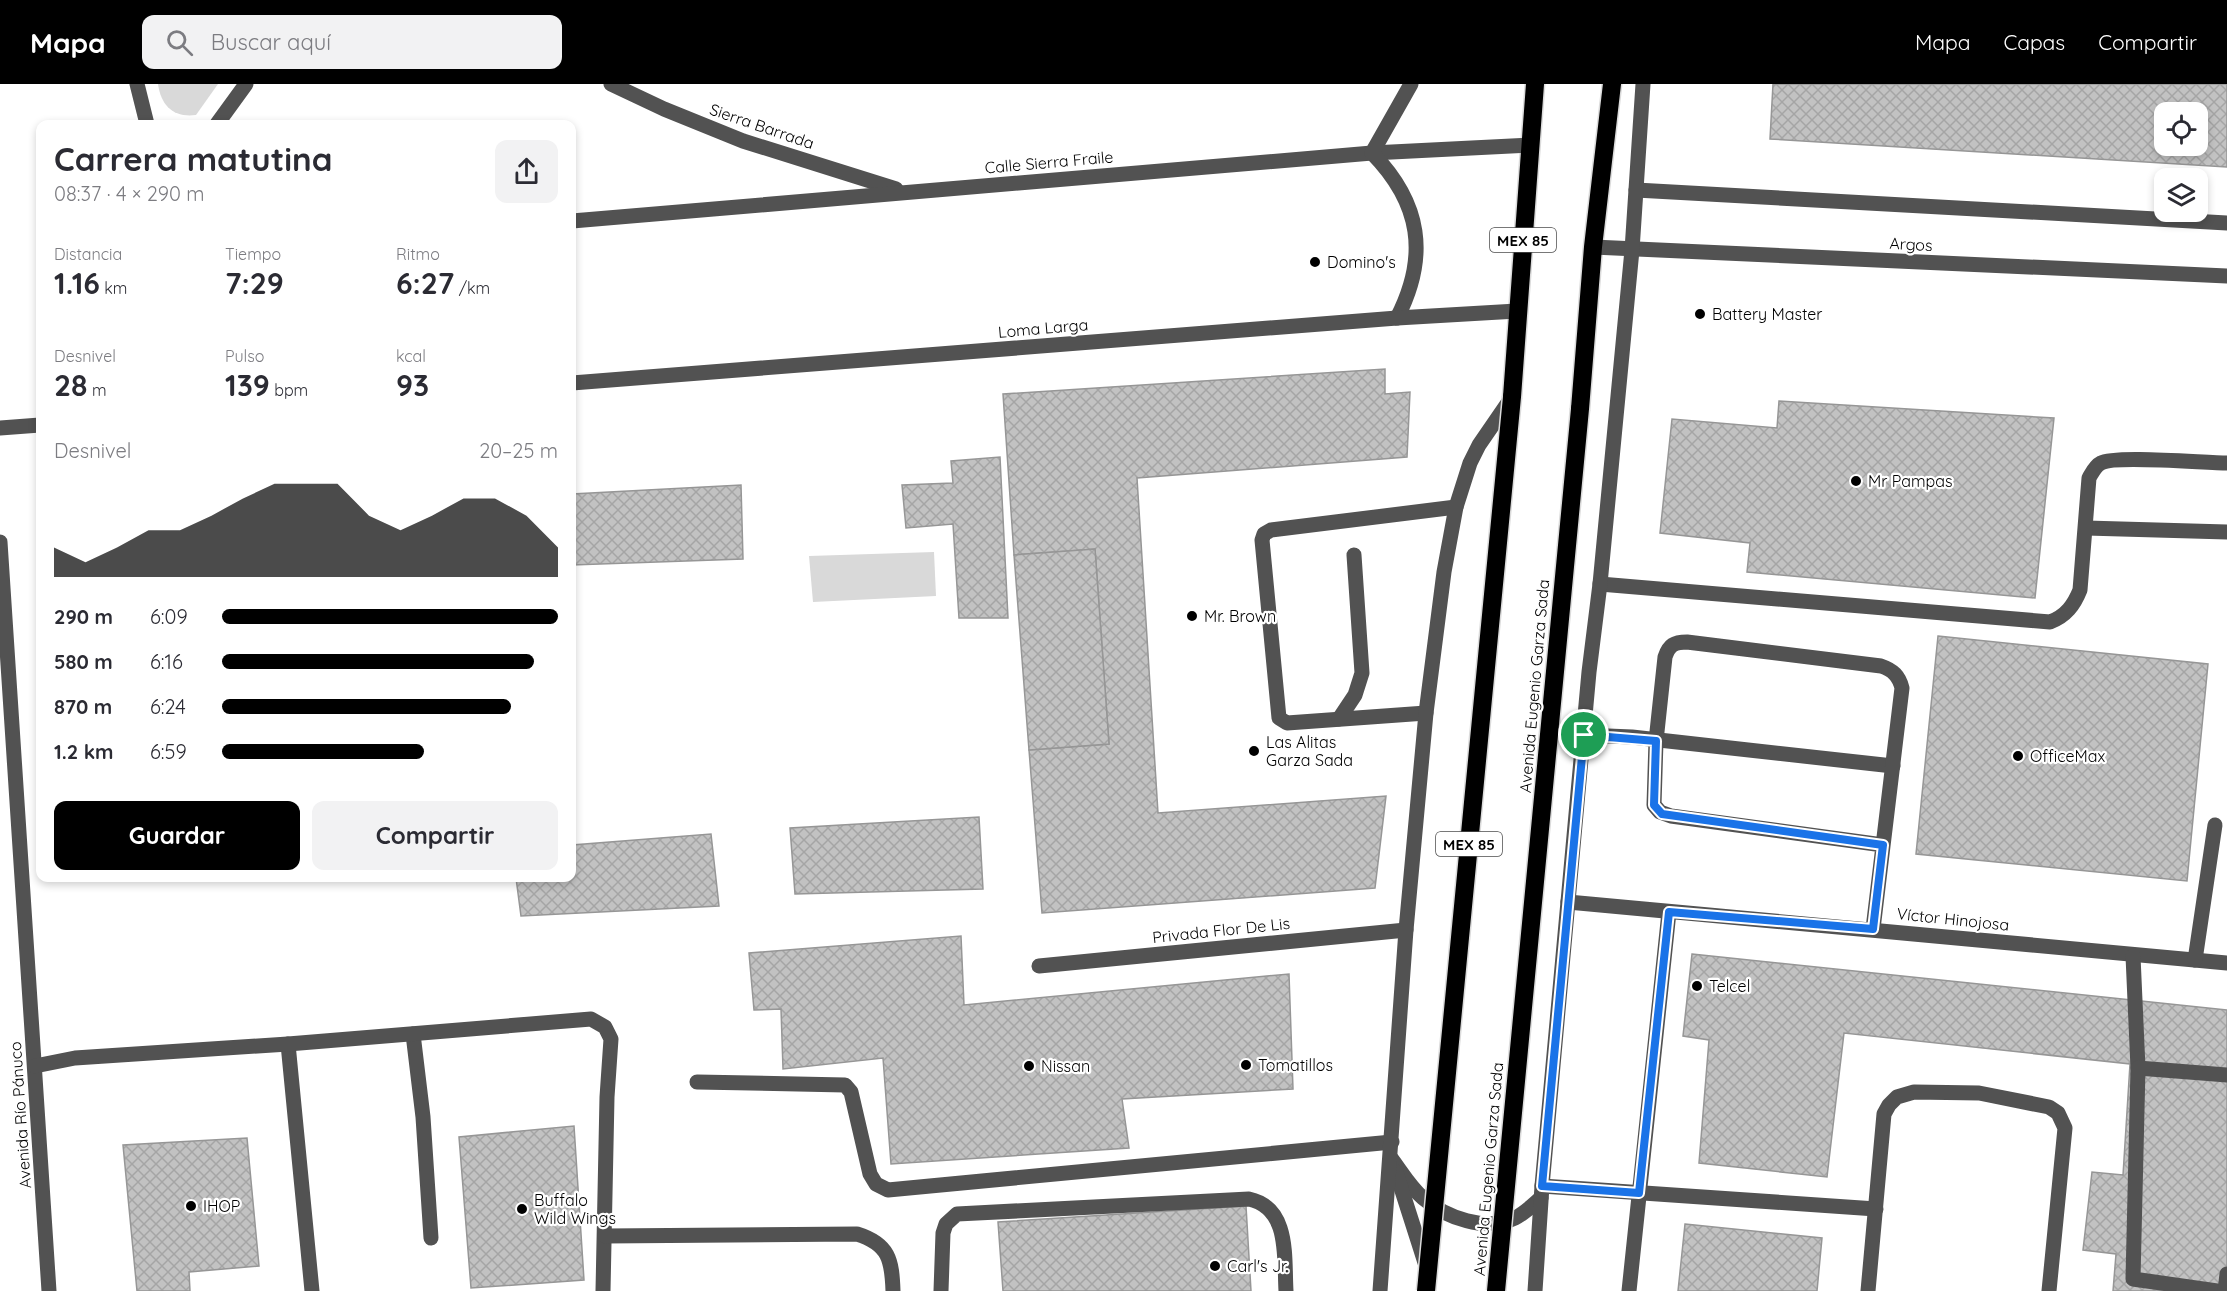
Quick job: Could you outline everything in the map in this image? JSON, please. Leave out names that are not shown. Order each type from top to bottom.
[{"type":"highway","name":"MEX 85","points":[[1426,1291],[1512,397],[1535,84]]},
{"type":"highway","name":"Avenida Eugenio Garza Sada","points":[[1496,1291],[1580,409],[1593,247],[1612,84]]},
{"type":"street","points":[[137,84],[146,120]]},
{"type":"street","points":[[220,120],[246,84]]},
{"type":"street","name":"Sierra Barrada","points":[[611,84],[664,109],[743,141],[904,192]]},
{"type":"street","points":[[1397,318],[1414,275],[1416,252],[1414,229],[1409,207],[1400,187],[1388,169],[1372,153],[1411,84]]},
{"type":"street","points":[[1534,1291],[1568,902],[1632,250],[1643,84]]},
{"type":"street","name":"Calle Sierra Fraile","points":[[576,221],[1372,153],[1530,145]]},
{"type":"street","points":[[1636,190],[2227,223]]},
{"type":"street","name":"Argos","points":[[1593,247],[2227,276]]},
{"type":"street","name":"Loma Larga","points":[[576,383],[1397,318],[1517,311]]},
{"type":"street","points":[[1380,1291],[1392,1150],[1406,930],[1426,713],[1444,572],[1456,507],[1470,463],[1479,445],[1512,397]]},
{"type":"street","points":[[0,428],[36,425]]},
{"type":"street","points":[[1600,584],[2050,621],[2057,619],[2074,604],[2080,590],[2089,478],[2101,463],[2119,460],[2227,463]]},
{"type":"street","points":[[1426,713],[1287,723],[1279,718],[1261,545],[1264,534],[1271,530],[1456,507]]},
{"type":"street","points":[[2086,528],[2227,532]]},
{"type":"street","name":"Avenida Río Pánuco","points":[[0,542],[49,1291]]},
{"type":"street","points":[[1339,719],[1354,694],[1362,673],[1354,555]]},
{"type":"street","points":[[1873,929],[1902,688],[1900,680],[1890,669],[1687,642],[1676,643],[1667,651],[1656,741],[1654,805],[1662,814],[1883,845]]},
{"type":"street","points":[[1584,735],[1893,766]]},
{"type":"street","points":[[2195,960],[2215,825]]},
{"type":"street","name":"Víctor Hinojosa","points":[[1568,902],[2227,963]]},
{"type":"street","points":[[1629,1291],[1669,912]]},
{"type":"street","name":"Privada Flor De Lis","points":[[1039,966],[1406,930]]},
{"type":"street","points":[[2133,956],[2138,1068],[2133,1279],[2217,1291]]},
{"type":"street","points":[[35,1066],[75,1058],[288,1044],[591,1019],[604,1027],[611,1039],[603,1291]]},
{"type":"street","points":[[413,1034],[423,1116],[431,1238]]},
{"type":"street","points":[[288,1044],[312,1291]]},
{"type":"street","points":[[2138,1068],[2227,1075]]},
{"type":"street","points":[[697,1082],[845,1084],[851,1092],[870,1174],[876,1184],[888,1190],[1392,1150]]},
{"type":"street","points":[[1868,1291],[1884,1114],[1889,1105],[1898,1097],[1914,1092],[1979,1094],[2049,1107],[2058,1113],[2065,1128],[2049,1291]]},
{"type":"street","points":[[1392,1150],[1422,1197],[1437,1209],[1455,1217],[1473,1222],[1493,1223],[1514,1219],[1529,1209],[1541,1192]]},
{"type":"street","points":[[1392,1150],[1434,1291]]},
{"type":"street","points":[[1541,1192],[1639,1193],[1876,1209]]},
{"type":"street","points":[[941,1291],[943,1233],[946,1224],[957,1214],[1249,1199],[1260,1202],[1276,1216],[1282,1238],[1286,1291]]},
{"type":"street","points":[[605,1236],[858,1234],[878,1243],[888,1256],[893,1291]]},
{"type":"street","points":[[2225,1291],[2227,1274]]},
{"type":"shaded area","points":[[158,84],[218,84],[196,115],[181,115],[170,109],[162,99]]},
{"type":"shaded area","points":[[934,552],[936,596],[813,602],[809,556]]},
{"type":"building","points":[[1773,84],[2227,84],[2227,167],[1770,139]]},
{"type":"building","points":[[1385,369],[1385,394],[1410,392],[1407,457],[1137,478],[1158,813],[1386,796],[1375,888],[1042,913],[1029,750],[1109,744],[1095,549],[1014,555],[1003,394]]},
{"type":"building","name":"Mr Pampas","points":[[1779,401],[2054,418],[2035,598],[1747,572],[1750,543],[1660,533],[1672,419],[1777,428]]},
{"type":"building","points":[[1000,457],[1008,618],[959,618],[953,524],[906,528],[902,485],[953,483],[951,461]]},
{"type":"building","points":[[741,485],[743,559],[576,565],[576,494]]},
{"type":"building","points":[[1095,549],[1109,744],[1029,750],[1014,555]]},
{"type":"building","points":[[1938,636],[2208,664],[2187,881],[1916,854]]},
{"type":"building","points":[[979,817],[983,889],[795,894],[790,828]]},
{"type":"building","points":[[711,834],[719,906],[521,916],[517,882],[576,882],[576,845]]},
{"type":"building","points":[[961,936],[964,1005],[1289,974],[1293,1089],[1122,1099],[1129,1148],[891,1164],[883,1058],[783,1069],[781,1009],[754,1010],[749,953]]},
{"type":"building","points":[[1692,954],[2227,1010],[2227,1291],[2113,1291],[2116,1254],[2083,1250],[2092,1172],[2123,1175],[2130,1064],[1844,1033],[1827,1177],[1699,1163],[1709,1040],[1683,1036]]},
{"type":"building","name":"Buffalo Wild Wings","points":[[574,1126],[584,1280],[471,1288],[459,1137]]},
{"type":"building","name":"IHOP","points":[[247,1138],[259,1266],[189,1272],[190,1291],[137,1291],[123,1145]]},
{"type":"building","points":[[1246,1206],[1251,1291],[1003,1291],[998,1222]]},
{"type":"building","points":[[1685,1224],[1822,1238],[1817,1291],[1678,1291]]},
{"type":"place","name":"Domino's","points":[[1315,262]]},
{"type":"place","name":"Battery Master","points":[[1700,314]]},
{"type":"place","name":"Mr Pampas","points":[[1856,481]]},
{"type":"place","name":"Mr. Brown","points":[[1192,616]]},
{"type":"place","name":"Las Alitas Garza Sada","points":[[1254,751]]},
{"type":"place","name":"OfficeMax","points":[[2018,756]]},
{"type":"place","name":"Telcel","points":[[1697,986]]},
{"type":"place","name":"Tomatillos","points":[[1246,1065]]},
{"type":"place","name":"Nissan","points":[[1029,1066]]},
{"type":"place","name":"IHOP","points":[[191,1206]]},
{"type":"place","name":"Buffalo Wild Wings","points":[[522,1209]]},
{"type":"place","name":"Carl's Jr.","points":[[1215,1266]]},
{"type":"route","points":[[1584,735],[1632,737],[1656,741],[1654,805],[1662,814],[1883,845],[1873,929],[1669,912],[1639,1193],[1542,1186],[1584,735]]}]
